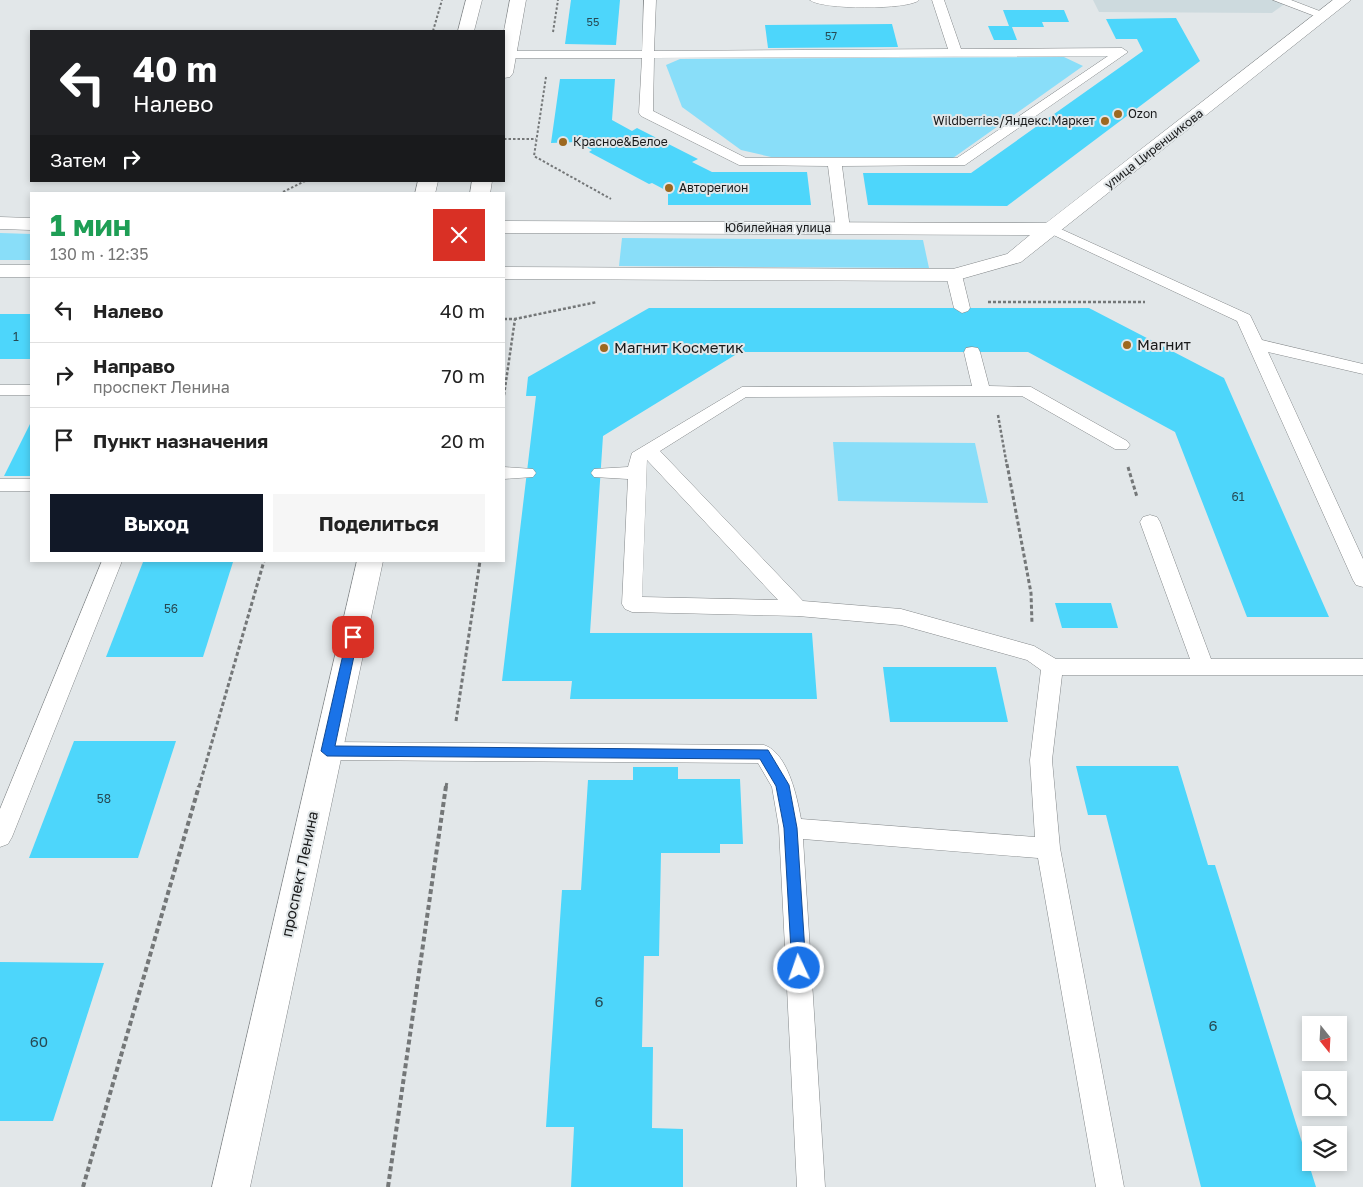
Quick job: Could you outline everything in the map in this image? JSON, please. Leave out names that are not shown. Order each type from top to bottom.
[{"type":"street","points":[[466,30],[474,0]]},
{"type":"street","points":[[505,66],[518,0]]},
{"type":"street","name":"улица Циренщикова","points":[[505,273],[954,274],[1014,258],[1343,0]]},
{"type":"street","points":[[0,223],[30,224]]},
{"type":"street","name":"Юбилейная улица","points":[[505,227],[1052,230]]},
{"type":"street","points":[[0,271],[30,271]]},
{"type":"street","name":"проспект Ленина","points":[[231,1187],[370,562]]},
{"type":"lane","points":[[507,55],[648,54],[1122,52],[960,162],[744,162],[646,113],[648,54],[650,0]]},
{"type":"lane","points":[[816,0],[826,3],[906,3],[914,0]]},
{"type":"lane","points":[[938,0],[956,53]]},
{"type":"lane","points":[[1279,0],[1324,15]]},
{"type":"lane","points":[[834,162],[843,228]]},
{"type":"lane","points":[[1052,230],[1244,318],[1363,580]]},
{"type":"lane","points":[[954,274],[962,308]]},
{"type":"lane","points":[[1256,344],[1363,369]]},
{"type":"lane","points":[[972,352],[988,390]]},
{"type":"lane","points":[[0,390],[30,390]]},
{"type":"lane","points":[[1121,445],[1025,391],[742,392],[638,457],[632,604],[798,608],[901,617],[1043,661],[1204,667],[1363,667]]},
{"type":"lane","points":[[649,451],[798,608]]},
{"type":"lane","points":[[505,473],[527,473]]},
{"type":"lane","points":[[600,473],[638,473]]},
{"type":"lane","points":[[0,485],[30,485]]},
{"type":"lane","points":[[1150,522],[1204,667]]},
{"type":"lane","points":[[0,837],[112,562]]},
{"type":"lane","points":[[1043,661],[1041,760],[1048,848],[1110,1187]]},
{"type":"lane","points":[[327,751],[764,754],[783,785],[791,828],[811,1187]]},
{"type":"lane","points":[[791,828],[1048,848]]},
{"type":"path","points":[[433,30],[442,0]]},
{"type":"path","points":[[505,139],[536,139]]},
{"type":"path","points":[[283,192],[303,182]]},
{"type":"path","points":[[505,319],[515,319],[505,388]]},
{"type":"path","points":[[988,390],[1031,593],[1043,661]]},
{"type":"path","points":[[1128,467],[1138,500]]},
{"type":"path","points":[[84,1187],[264,562]]},
{"type":"path","points":[[388,1187],[480,562]]},
{"type":"shaded area","points":[[1093,0],[1290,0],[1272,13],[1099,12]]},
{"type":"shaded area","points":[[1064,57],[1083,66],[953,158],[771,157],[741,150],[682,107],[666,65],[680,59]]},
{"type":"shaded area","points":[[0,233],[30,234],[30,260],[0,260]]},
{"type":"shaded area","points":[[622,238],[923,240],[929,268],[619,266]]},
{"type":"shaded area","points":[[833,442],[975,443],[988,503],[838,501]]},
{"type":"building","points":[[571,0],[620,0],[616,45],[565,44]]},
{"type":"building","points":[[1003,10],[1064,10],[1069,22],[1042,22],[1044,27],[1012,27],[1017,40],[994,40],[988,26],[1009,26]]},
{"type":"building","points":[[1176,18],[1200,61],[1007,206],[868,205],[863,173],[971,173],[1143,51],[1137,39],[1116,39],[1106,19]]},
{"type":"building","points":[[892,24],[898,47],[768,48],[765,25]]},
{"type":"building","points":[[560,79],[615,79],[612,120],[632,131],[637,128],[698,159],[692,162],[712,172],[807,172],[811,205],[668,205],[668,194],[671,193],[652,183],[649,184],[589,152],[592,150],[576,142],[551,143]]},
{"type":"building","points":[[649,308],[1089,308],[1224,378],[1329,617],[1247,617],[1175,432],[1028,352],[740,352],[603,436],[590,633],[812,633],[817,699],[570,699],[572,681],[502,681],[536,396],[526,396],[528,377]]},
{"type":"building","points":[[0,314],[30,314],[30,359],[0,359]]},
{"type":"building","points":[[30,424],[30,476],[4,476]]},
{"type":"building","points":[[143,562],[233,562],[203,657],[106,657]]},
{"type":"building","points":[[1055,603],[1111,603],[1118,628],[1062,628]]},
{"type":"building","points":[[883,667],[996,667],[1008,722],[890,722]]},
{"type":"building","points":[[74,741],[176,741],[138,858],[29,858]]},
{"type":"building","points":[[1076,766],[1178,766],[1208,865],[1215,865],[1302,1142],[1302,1171],[1311,1171],[1316,1187],[1201,1187],[1106,815],[1088,815]]},
{"type":"building","points":[[633,767],[678,767],[678,779],[740,779],[743,844],[720,844],[720,853],[661,853],[659,956],[644,956],[642,1047],[653,1047],[652,1128],[683,1129],[683,1187],[571,1187],[574,1127],[546,1127],[562,890],[581,890],[588,780],[633,780]]},
{"type":"building","points":[[0,962],[104,963],[53,1121],[0,1121]]},
{"type":"place","name":"Ozon","points":[[1118,114]]},
{"type":"place","name":"Wildberries/Яндекс.Маркет","points":[[1105,121]]},
{"type":"place","name":"Красное&Белое","points":[[563,142]]},
{"type":"place","name":"Авторегион","points":[[669,188]]},
{"type":"place","name":"Магнит","points":[[1127,345]]},
{"type":"place","name":"Магнит Косметик","points":[[604,348]]},
{"type":"route","points":[[353,637],[327,751],[764,754],[783,785],[791,828],[799,968]]}]
